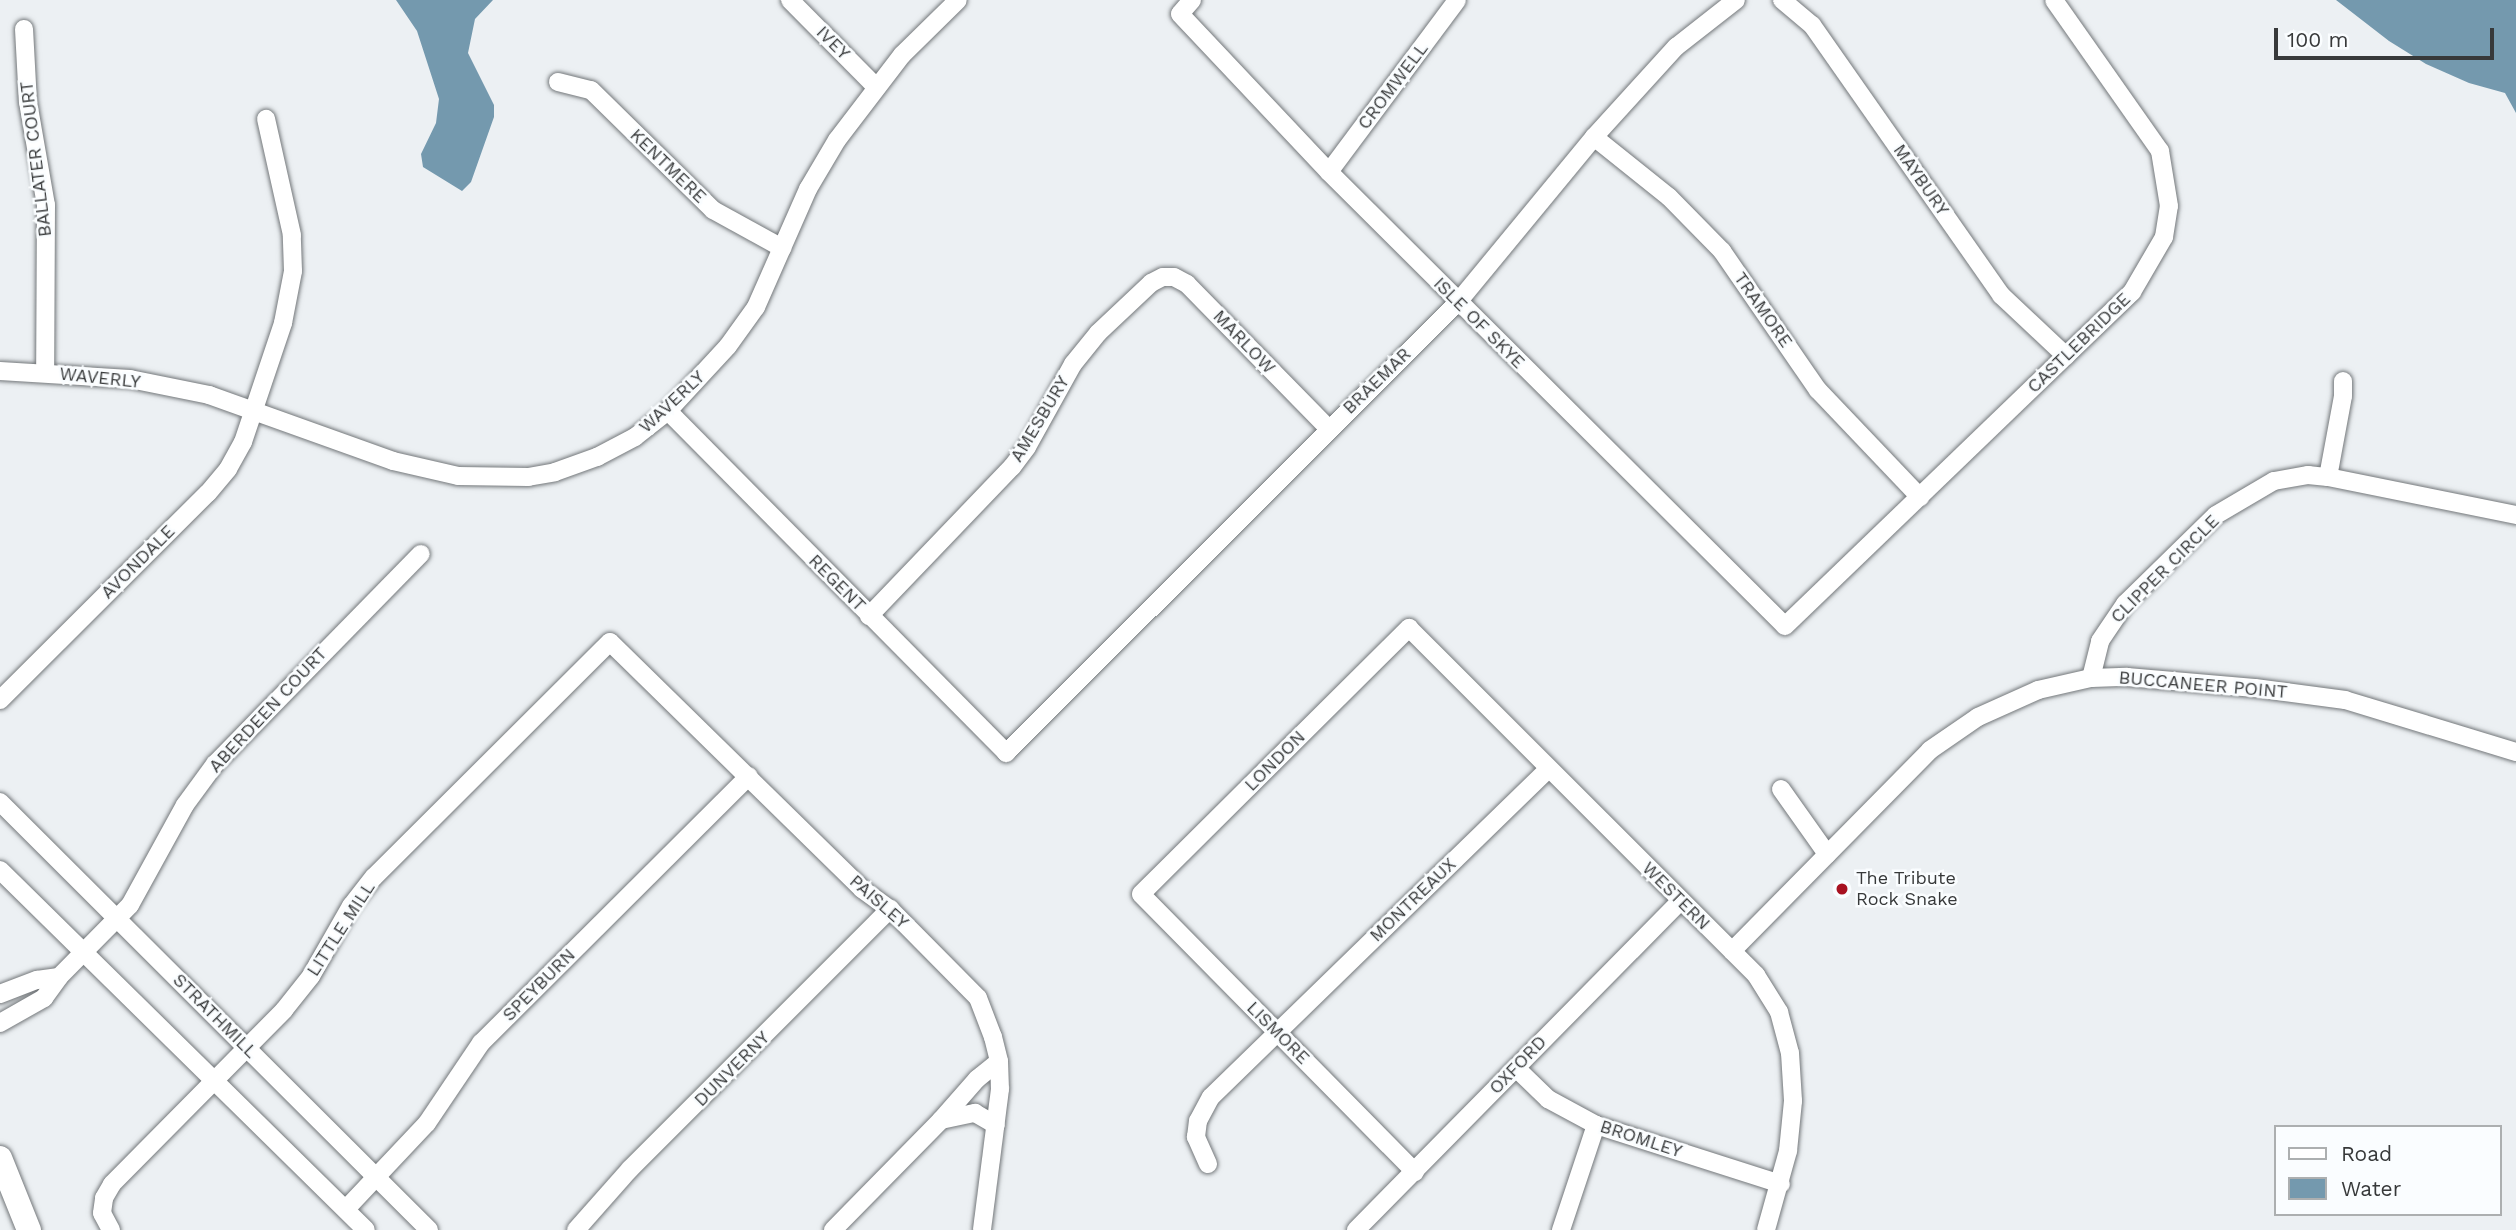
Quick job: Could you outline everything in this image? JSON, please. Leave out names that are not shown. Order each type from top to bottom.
[{"type":"main road","points":[[0,1158],[29,1230]]},
{"type":"street","name":"IVEY","points":[[790,0],[876,86]]},
{"type":"street","name":"WAVERLY","points":[[0,371],[130,379],[209,395],[414,468],[484,479],[527,477],[588,460],[626,442],[668,411],[744,325],[757,307],[821,165],[876,86],[921,34],[958,0]]},
{"type":"street","name":"ISLE OF SKYE","points":[[1192,0],[1180,14],[1329,172],[1785,626]]},
{"type":"street","name":"CROMWELL","points":[[1329,172],[1457,0]]},
{"type":"street","name":"BRAEMAR","points":[[1006,753],[1458,302],[1594,137],[1676,47],[1736,0]]},
{"type":"street","name":"MAYBURY","points":[[1782,0],[1812,25],[2001,295],[2066,356]]},
{"type":"street","name":"CASTLEBRIDGE","points":[[1785,626],[2132,292],[2164,237],[2169,206],[2160,151],[2054,0]]},
{"type":"street","name":"BALLATER COURT","points":[[24,29],[28,102],[46,205],[45,372]]},
{"type":"street","name":"KENTMERE","points":[[558,82],[591,90],[713,210],[782,248]]},
{"type":"street","name":"AVONDALE","points":[[0,700],[208,493],[236,456],[288,306],[293,271],[292,235],[266,119]]},
{"type":"street","name":"TRAMORE","points":[[1594,137],[1669,197],[1722,250],[1818,390],[1920,497]]},
{"type":"street","name":"MARLOW","points":[[1151,283],[1163,277],[1174,277],[1187,284],[1329,429]]},
{"type":"street","name":"AMESBURY","points":[[869,616],[998,485],[1027,447],[1073,364],[1098,333],[1151,283]]},
{"type":"street","points":[[2328,477],[2343,396],[2343,381]]},
{"type":"street","name":"REGENT","points":[[668,411],[1006,753]]},
{"type":"street","name":"CLIPPER CIRCLE","points":[[2091,678],[2095,654],[2109,625],[2125,604],[2216,515],[2274,481],[2308,475],[2328,477],[2516,515]]},
{"type":"street","name":"ABERDEEN COURT","points":[[0,1023],[44,998],[59,977],[117,919],[138,894],[172,827],[215,764],[421,554]]},
{"type":"street","name":"WESTERN","points":[[1409,628],[1756,975],[1779,1012],[1790,1053],[1793,1101],[1788,1151],[1781,1184],[1766,1230]]},
{"type":"street","name":"LONDON","points":[[1141,894],[1409,628]]},
{"type":"street","name":"PAISLEY","points":[[610,642],[862,889],[890,909],[978,998],[999,1061],[996,1125],[982,1230]]},
{"type":"street","name":"LITTLE MILL","points":[[111,1230],[102,1213],[104,1198],[112,1184],[298,994],[351,906],[374,877],[610,642]]},
{"type":"street","name":"BUCCANEER POINT","points":[[1731,951],[1930,750],[1978,717],[2007,702],[2038,691],[2091,678],[2127,677],[2255,688],[2345,700],[2516,751]]},
{"type":"street","name":"MONTREAUX","points":[[1208,1164],[1196,1137],[1198,1121],[1211,1097],[1548,769]]},
{"type":"street","name":"SPEYBURN","points":[[346,1209],[427,1123],[481,1043],[749,776]]},
{"type":"street","points":[[1781,789],[1827,854]]},
{"type":"street","name":"STRATHMILL","points":[[0,802],[429,1230]]},
{"type":"street","points":[[0,870],[366,1230]]},
{"type":"street","name":"LISMORE","points":[[1141,894],[1415,1172]]},
{"type":"street","name":"OXFORD","points":[[1356,1230],[1681,901]]},
{"type":"street","name":"DUNVERNY","points":[[576,1230],[631,1169],[890,909]]},
{"type":"street","points":[[0,995],[37,980],[59,977]]},
{"type":"street","points":[[833,1230],[942,1120],[977,1079],[999,1061]]},
{"type":"street","name":"BROMLEY","points":[[1516,1068],[1548,1099],[1596,1125],[1781,1184]]},
{"type":"street","points":[[942,1120],[958,1114],[975,1113],[996,1125]]},
{"type":"street","points":[[1561,1230],[1596,1125]]},
{"type":"water","points":[[396,0],[493,0],[475,19],[468,53],[494,105],[494,117],[471,182],[462,191],[423,167],[421,154],[436,123],[439,99],[417,31]]},
{"type":"water","points":[[2336,0],[2516,0],[2516,113],[2505,93],[2469,83],[2426,64],[2389,41]]},
{"type":"place","name":"The Tribute Rock Snake","points":[[1842,889]]}]
